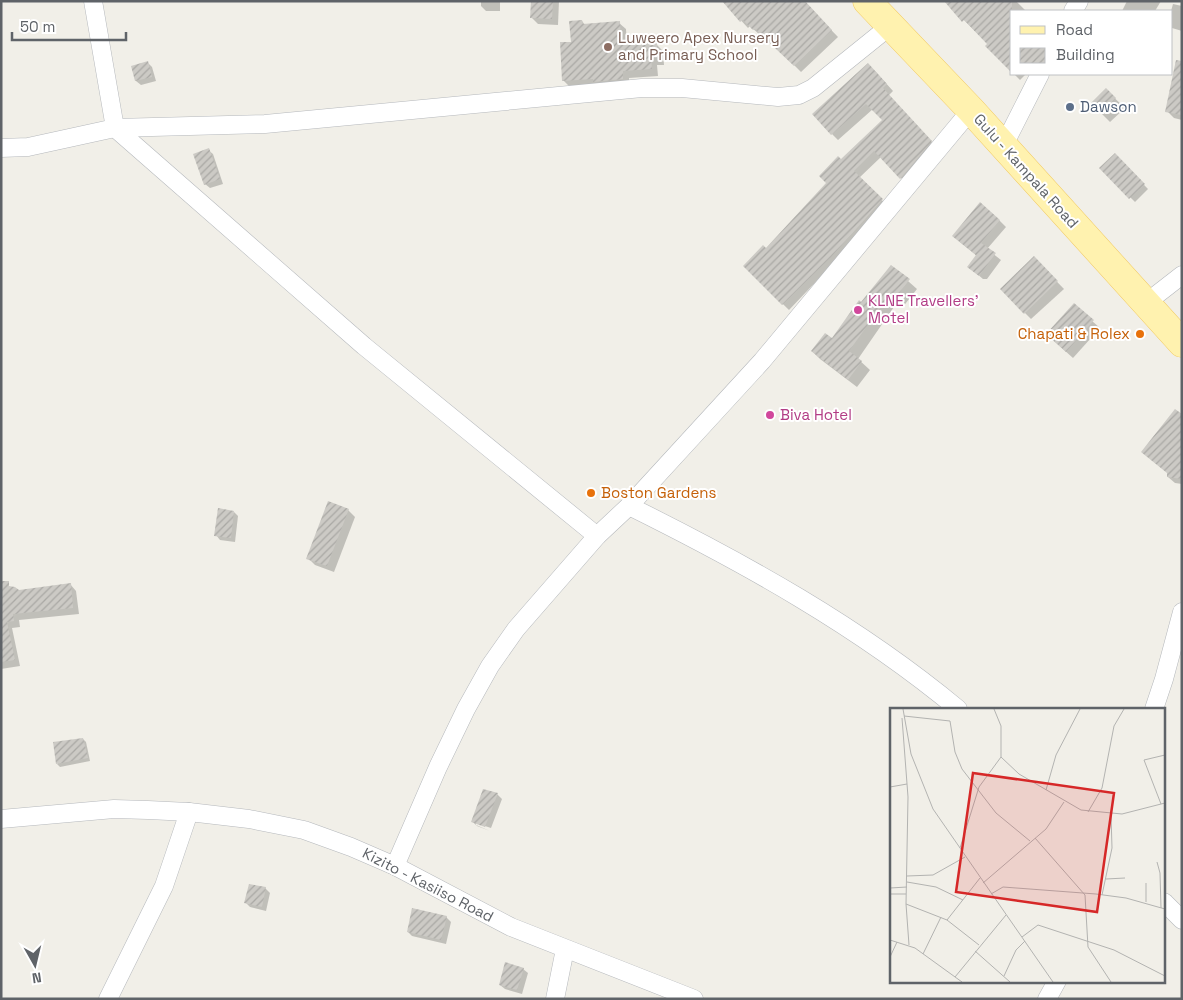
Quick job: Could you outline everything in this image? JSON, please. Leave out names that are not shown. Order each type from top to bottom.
[{"type":"main road","name":"Gulu - Kampala Road","points":[[867,1],[971,110],[1182,343]]},
{"type":"street","points":[[93,1],[115,128],[364,346],[597,536]]},
{"type":"street","points":[[1,148],[28,147],[115,128],[265,124],[642,88],[682,88],[778,97],[799,95],[813,88],[890,26]]},
{"type":"street","points":[[1003,147],[1039,75]]},
{"type":"street","points":[[395,866],[438,766],[466,709],[490,666],[516,629],[597,536],[629,506],[762,361],[971,110]]},
{"type":"street","points":[[1146,304],[1182,275]]},
{"type":"street","points":[[629,506],[684,533],[817,608],[883,653],[957,708]]},
{"type":"street","points":[[1154,708],[1182,612]]},
{"type":"street","name":"Kizito - Kasiiso Road","points":[[1,819],[114,809],[189,812],[248,819],[304,830],[395,866],[511,927],[694,999]]},
{"type":"street","points":[[108,999],[164,886],[189,812]]},
{"type":"street","points":[[1166,904],[1182,920]]},
{"type":"street","points":[[554,999],[565,949]]},
{"type":"street","points":[[1047,999],[1056,982]]},
{"type":"building","points":[[531,1],[553,1],[552,19],[530,18]]},
{"type":"building","points":[[722,1],[805,1],[832,30],[794,66],[755,29],[753,30],[743,20],[740,22]]},
{"type":"building","points":[[944,1],[1012,1],[1012,10],[1010,10],[1010,71],[985,46],[987,44],[964,20],[962,22]]},
{"type":"building","points":[[582,20],[583,24],[620,21],[621,45],[657,43],[658,58],[651,58],[652,69],[623,71],[623,79],[593,82],[593,79],[562,81],[560,42],[571,42],[569,21]]},
{"type":"building","points":[[1176,60],[1182,61],[1182,115],[1165,112]]},
{"type":"building","points":[[148,61],[152,77],[135,81],[131,66]]},
{"type":"building","points":[[868,63],[887,84],[883,88],[932,141],[900,179],[874,151],[854,171],[883,199],[831,257],[782,305],[743,266],[763,245],[766,248],[826,183],[819,176],[838,156],[841,159],[882,120],[866,104],[831,135],[812,114]]},
{"type":"building","points":[[1106,88],[1116,98],[1100,114],[1090,104]]},
{"type":"building","points":[[209,148],[220,179],[204,185],[193,154]]},
{"type":"building","points":[[1115,153],[1145,184],[1129,199],[1099,168]]},
{"type":"building","points":[[980,202],[1000,220],[981,243],[996,253],[979,276],[967,267],[976,255],[952,236]]},
{"type":"building","points":[[1034,256],[1058,281],[1024,314],[1000,289]]},
{"type":"building","points":[[891,265],[910,279],[893,301],[888,297],[849,351],[862,361],[848,380],[811,351],[825,333],[832,338],[859,300],[861,302]]},
{"type":"building","points":[[1074,303],[1094,320],[1066,352],[1046,334]]},
{"type":"building","points":[[1175,409],[1182,414],[1182,479],[1167,477],[1167,473],[1141,452]]},
{"type":"building","points":[[328,501],[349,509],[327,566],[306,559]]},
{"type":"building","points":[[218,508],[234,511],[231,538],[214,536]]},
{"type":"building","points":[[1,581],[9,581],[9,586],[19,590],[71,583],[73,608],[13,614],[14,621],[7,622],[15,660],[1,662]]},
{"type":"building","points":[[83,738],[88,758],[56,764],[53,742]]},
{"type":"building","points":[[483,789],[498,793],[485,827],[471,822]]},
{"type":"building","points":[[249,884],[266,887],[262,907],[244,903]]},
{"type":"building","points":[[412,908],[447,916],[441,940],[407,932]]},
{"type":"building","points":[[505,962],[524,968],[517,990],[499,985]]},
{"type":"place","name":"Luweero Apex Nursery and Primary School","points":[[608,47]]},
{"type":"place","name":"Dawson","points":[[1070,107]]},
{"type":"place","name":"KLNE Travellers' Motel","points":[[858,310]]},
{"type":"place","name":"Chapati & Rolex","points":[[1140,334]]},
{"type":"place","name":"Biva Hotel","points":[[770,415]]},
{"type":"place","name":"Boston Gardens","points":[[591,493]]}]
